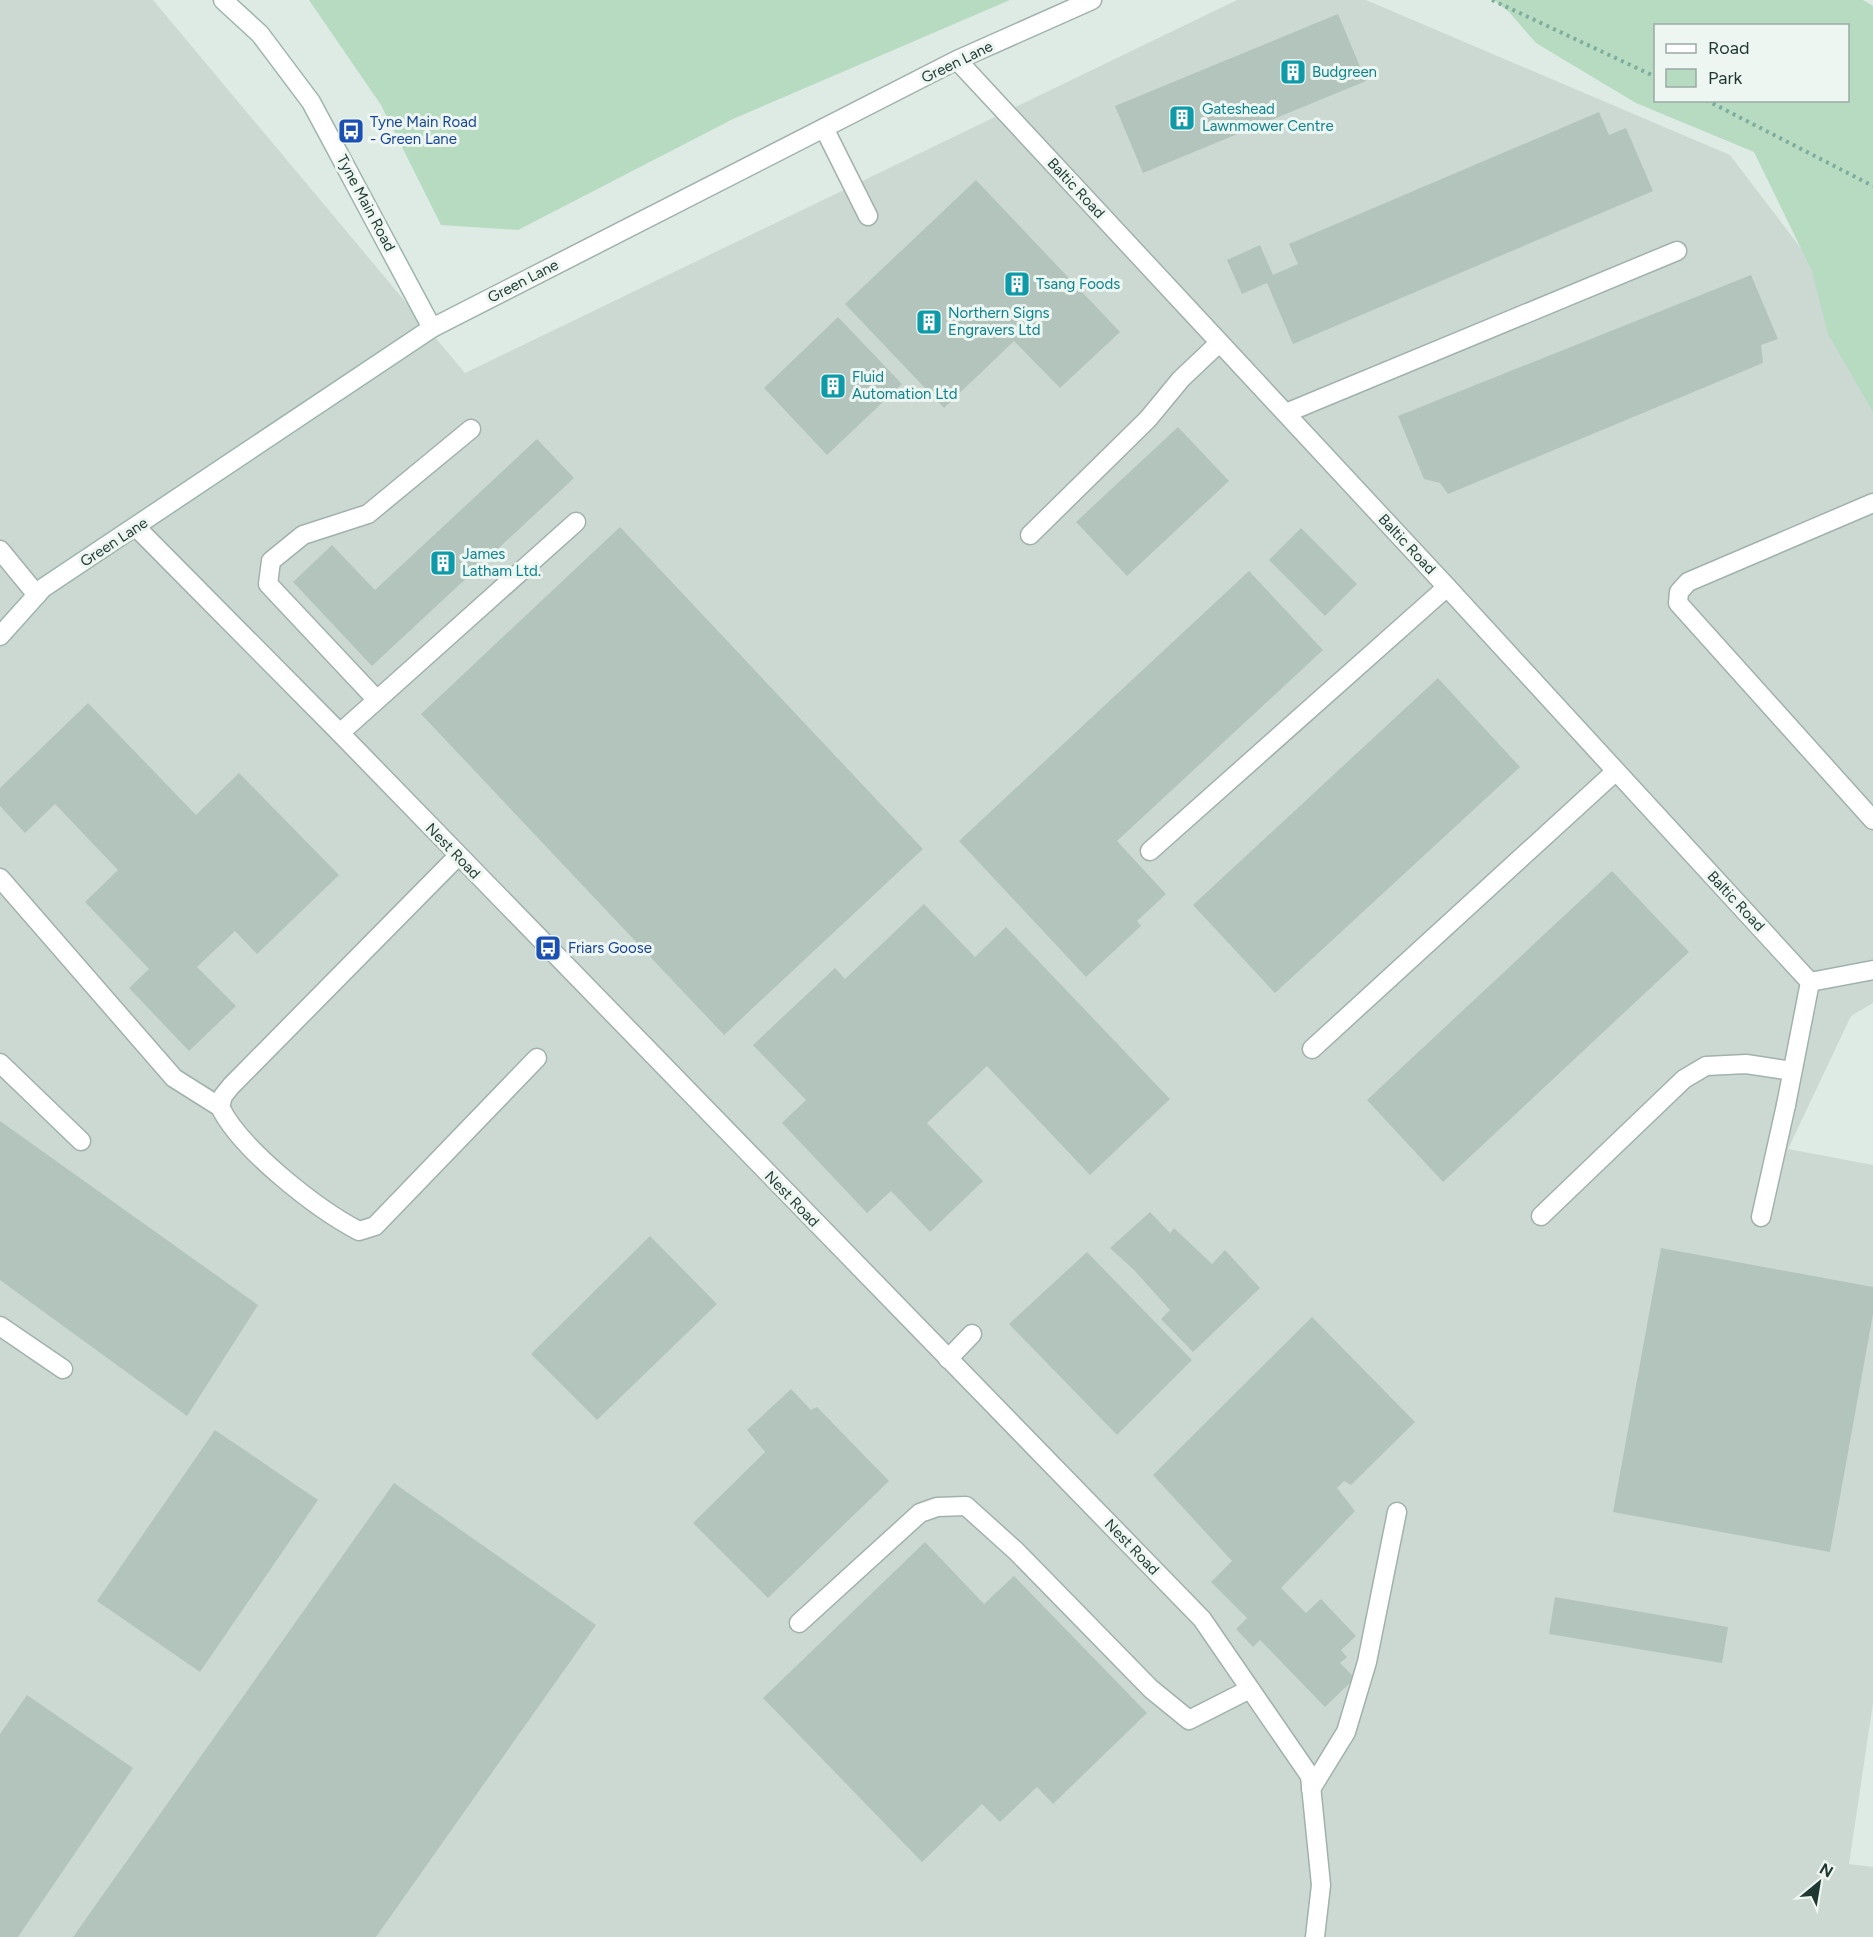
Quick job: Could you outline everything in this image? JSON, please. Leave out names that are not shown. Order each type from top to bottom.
[{"type":"street","name":"Tyne Main Road","points":[[223,0],[260,34],[312,102],[432,328]]},
{"type":"street","name":"Green Lane","points":[[0,636],[43,588],[432,328],[957,60],[1092,0]]},
{"type":"street","name":"Baltic Road","points":[[957,60],[1810,982]]},
{"type":"street","points":[[824,128],[868,216]]},
{"type":"street","points":[[1286,414],[1677,251]]},
{"type":"street","points":[[1030,535],[1148,419],[1181,379],[1219,343]]},
{"type":"street","points":[[377,700],[268,584],[271,561],[303,535],[368,514],[471,429]]},
{"type":"street","points":[[1873,503],[1688,582],[1679,592],[1678,603],[1873,820]]},
{"type":"street","points":[[340,733],[576,522]]},
{"type":"street","name":"Nest Road","points":[[136,527],[340,733],[1202,1619],[1310,1776],[1321,1886],[1315,1937]]},
{"type":"street","points":[[0,550],[37,594]]},
{"type":"street","points":[[1150,850],[1447,587]]},
{"type":"street","points":[[1312,1049],[1616,771]]},
{"type":"street","points":[[220,1107],[223,1096],[231,1086],[458,856]]},
{"type":"street","points":[[0,878],[174,1078],[220,1107],[235,1131],[284,1179],[342,1222],[359,1231],[375,1226],[537,1058]]},
{"type":"street","points":[[1761,1217],[1810,982],[1873,970]]},
{"type":"street","points":[[0,1063],[81,1142]]},
{"type":"street","points":[[1541,1216],[1684,1079],[1706,1066],[1746,1064],[1792,1071]]},
{"type":"street","points":[[0,1326],[63,1369]]},
{"type":"street","points":[[948,1359],[972,1334]]},
{"type":"street","points":[[799,1623],[920,1513],[936,1507],[966,1506],[1016,1551],[1151,1689],[1189,1720],[1250,1689]]},
{"type":"street","points":[[1311,1789],[1346,1732],[1367,1662],[1397,1512]]},
{"type":"path","points":[[1492,0],[1654,76]]},
{"type":"path","points":[[1710,102],[1873,186]]},
{"type":"shaded area","points":[[0,0],[153,0],[465,373],[1237,0],[1366,0],[1730,155],[1873,343],[1873,1003],[1851,1016],[1788,1149],[1873,1165],[1873,1703],[1849,1864],[1873,1867],[1873,1937],[0,1937]]},
{"type":"green space","points":[[309,0],[1010,0],[733,119],[518,230],[441,225],[381,105]]},
{"type":"green space","points":[[1494,0],[1863,0],[1873,6],[1873,412],[1828,334],[1812,271],[1754,152],[1636,103],[1536,43],[1509,12]]},
{"type":"building","points":[[1338,14],[1366,81],[1143,173],[1115,106]]},
{"type":"building","points":[[1599,112],[1609,135],[1626,128],[1653,191],[1293,344],[1267,283],[1242,294],[1227,260],[1260,245],[1273,275],[1298,264],[1289,244]]},
{"type":"building","points":[[976,180],[1120,332],[1060,388],[1014,341],[944,408],[845,304]]},
{"type":"building","points":[[1751,275],[1778,339],[1761,345],[1763,363],[1448,494],[1440,483],[1424,479],[1398,416]]},
{"type":"building","name":"Fluid Automation Ltd","points":[[838,317],[902,384],[827,455],[764,388]]},
{"type":"building","points":[[1178,427],[1229,481],[1127,576],[1076,522]]},
{"type":"building","name":"James Latham Ltd.","points":[[537,439],[574,478],[372,666],[293,582],[332,545],[375,590]]},
{"type":"building","points":[[620,527],[923,849],[724,1035],[421,714]]},
{"type":"building","points":[[1301,528],[1357,584],[1325,616],[1269,560]]},
{"type":"building","points":[[1249,571],[1323,650],[1117,841],[1166,894],[1137,921],[1141,926],[1086,977],[959,841]]},
{"type":"building","points":[[1438,678],[1520,767],[1275,993],[1193,905]]},
{"type":"building","points":[[88,703],[196,815],[239,773],[339,875],[257,954],[235,931],[197,967],[236,1006],[189,1051],[129,988],[149,969],[85,902],[118,870],[55,804],[25,833],[0,806],[0,788]]},
{"type":"building","points":[[1612,871],[1689,952],[1443,1182],[1367,1100]]},
{"type":"building","points":[[924,904],[975,957],[1006,927],[1170,1099],[1090,1175],[987,1066],[927,1123],[983,1181],[930,1232],[891,1191],[867,1213],[782,1123],[806,1100],[753,1045],[835,968],[845,979]]},
{"type":"building","points":[[0,1121],[258,1305],[187,1416],[0,1280]]},
{"type":"building","points":[[1150,1212],[1170,1233],[1174,1228],[1212,1264],[1225,1250],[1260,1288],[1193,1352],[1161,1319],[1170,1310],[1134,1270],[1110,1248]]},
{"type":"building","points":[[650,1236],[717,1304],[597,1420],[531,1354]]},
{"type":"building","points":[[1661,1248],[1873,1287],[1873,1314],[1830,1552],[1613,1512]]},
{"type":"building","points":[[1087,1252],[1192,1360],[1117,1435],[1009,1324]]},
{"type":"building","points":[[1312,1317],[1415,1422],[1351,1485],[1344,1481],[1337,1488],[1355,1511],[1281,1588],[1306,1613],[1321,1599],[1356,1636],[1341,1650],[1347,1657],[1340,1663],[1355,1678],[1325,1707],[1260,1640],[1253,1647],[1236,1629],[1247,1618],[1211,1582],[1232,1561],[1153,1475]]},
{"type":"building","points":[[791,1389],[811,1410],[817,1407],[889,1481],[768,1598],[693,1523],[765,1452],[747,1430]]},
{"type":"building","points":[[215,1430],[318,1500],[200,1672],[97,1601]]},
{"type":"building","points":[[394,1483],[596,1625],[376,1937],[73,1937]]},
{"type":"building","points":[[925,1542],[984,1604],[1014,1576],[1147,1713],[1053,1804],[1037,1787],[1000,1822],[982,1804],[922,1862],[763,1698]]},
{"type":"building","points":[[1555,1597],[1728,1627],[1722,1663],[1549,1634]]},
{"type":"building","points":[[27,1695],[133,1768],[18,1937],[0,1937],[0,1734]]},
{"type":"place","name":"Budgreen","points":[[1293,72]]},
{"type":"place","name":"Gateshead Lawnmower Centre","points":[[1182,118]]},
{"type":"place","name":"Tyne Main Road - Green Lane","points":[[351,131]]},
{"type":"place","name":"Tsang Foods","points":[[1017,284]]},
{"type":"place","name":"Northern Signs Engravers Ltd","points":[[929,322]]},
{"type":"place","name":"Fluid Automation Ltd","points":[[833,386]]},
{"type":"place","name":"James Latham Ltd.","points":[[443,563]]},
{"type":"place","name":"Friars Goose","points":[[548,948]]}]
